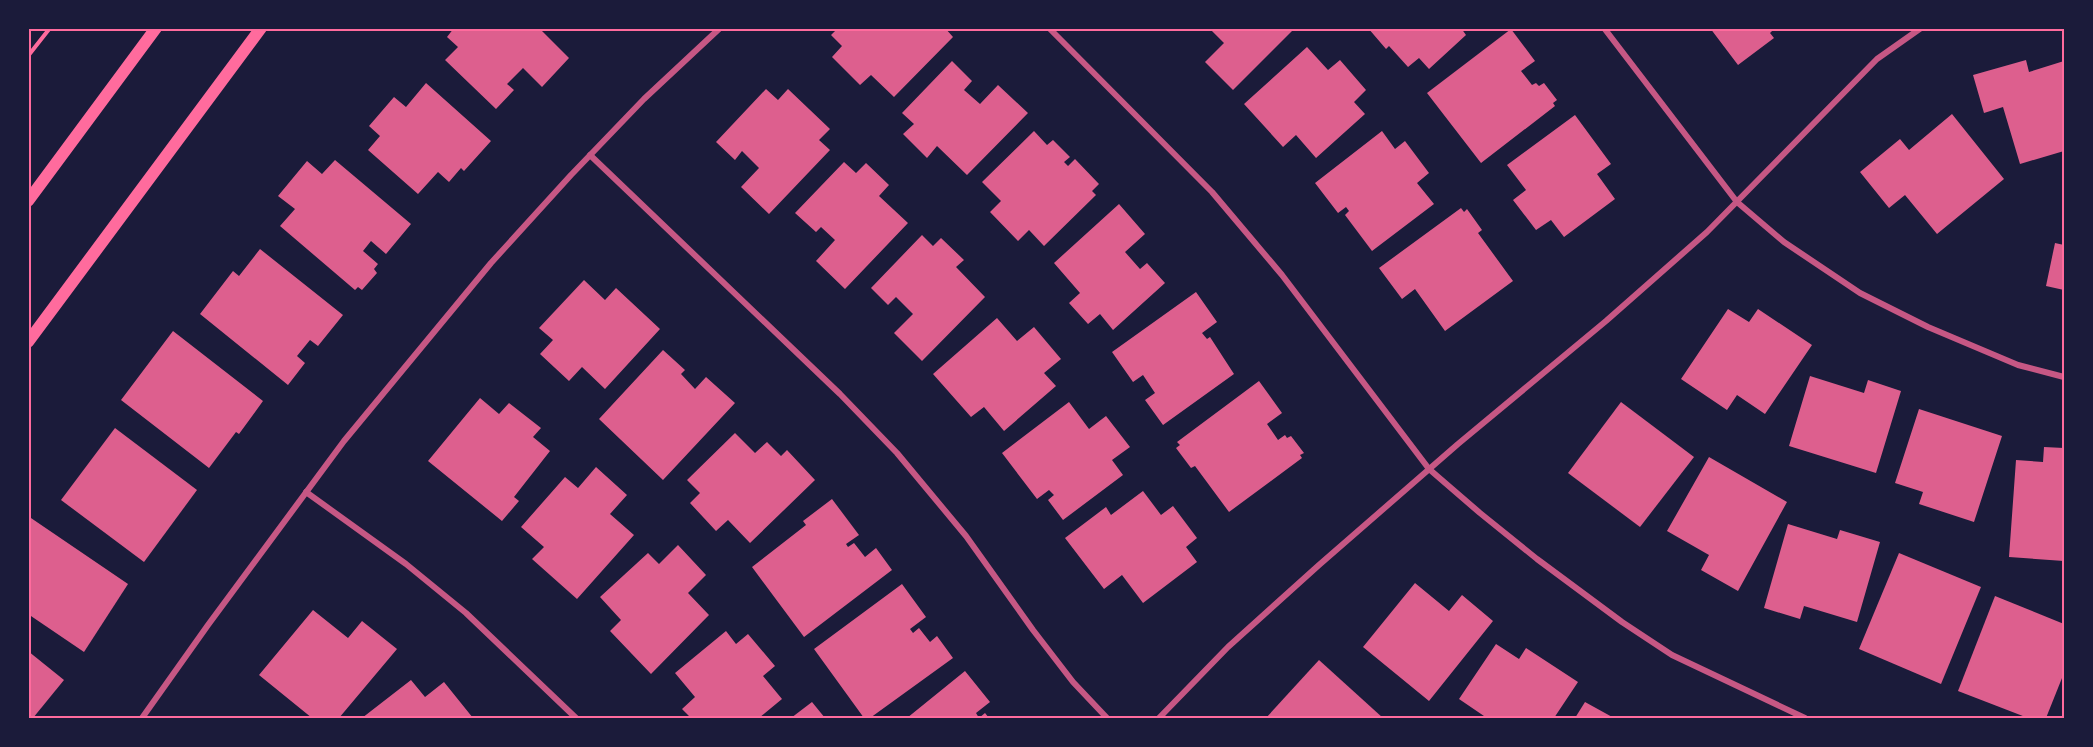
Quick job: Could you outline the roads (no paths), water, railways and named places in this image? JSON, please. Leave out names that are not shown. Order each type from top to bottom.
[{"type":"main road","points":[[28,201],[156,28]]},
{"type":"main road","points":[[28,342],[261,28]]},
{"type":"street","points":[[142,718],[344,441],[491,263],[644,99],[720,28]]},
{"type":"street","points":[[1049,28],[1212,192],[1282,275],[1429,469],[1521,546],[1622,622],[1672,655],[1805,718]]},
{"type":"street","points":[[1604,28],[1737,202],[1784,242],[1860,293],[1928,327],[2018,365],[2064,376]]},
{"type":"street","points":[[1160,718],[1228,647],[1319,564],[1606,321],[1707,232],[1877,59],[1921,28]]},
{"type":"street","points":[[590,155],[840,394],[897,453],[966,536],[1073,682],[1107,718]]},
{"type":"street","points":[[306,492],[406,564],[466,613],[576,718]]}]
